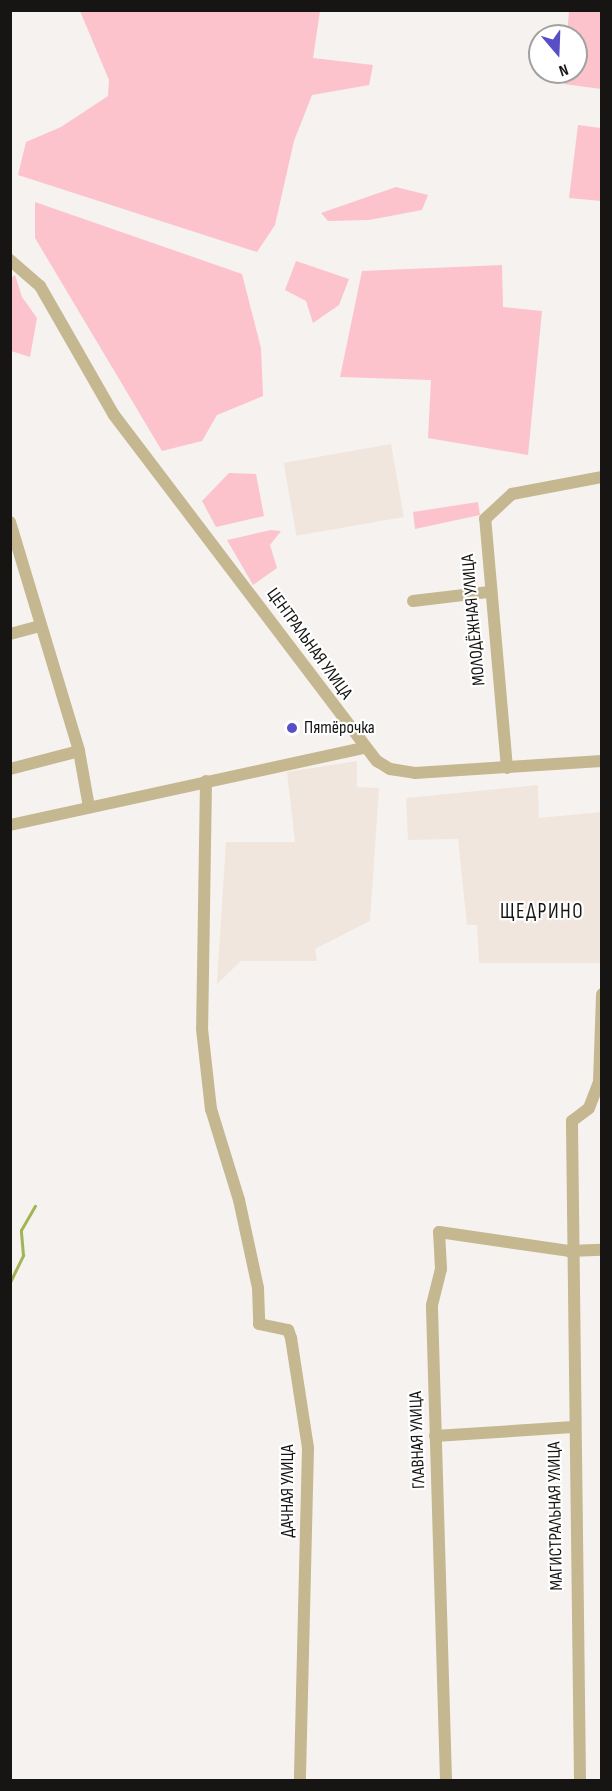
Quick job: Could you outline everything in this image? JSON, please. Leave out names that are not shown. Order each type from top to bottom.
[{"type":"street","name":"ЦЕНТРАЛЬНАЯ УЛИЦА","points":[[10,260],[40,286],[114,415],[208,537],[363,748],[390,769],[507,768],[602,761]]},
{"type":"street","name":"МОЛОДЁЖНАЯ УЛИЦА","points":[[507,768],[489,592],[485,519],[498,502],[525,490],[602,477]]},
{"type":"street","points":[[10,522],[34,587],[39,626],[80,751],[89,807]]},
{"type":"street","points":[[413,601],[489,592]]},
{"type":"street","points":[[10,634],[39,626]]},
{"type":"street","points":[[10,825],[363,748]]},
{"type":"street","points":[[10,769],[80,751]]},
{"type":"street","name":"ДАЧНАЯ УЛИЦА","points":[[206,781],[202,1029],[211,1109],[237,1193],[258,1288],[259,1324],[288,1330],[308,1448],[300,1780]]},
{"type":"street","name":"МАГИСТРАЛЬНАЯ УЛИЦА","points":[[580,1780],[569,1251],[572,1121],[589,1108],[599,1082],[602,994]]},
{"type":"street","name":"ГЛАВНАЯ УЛИЦА","points":[[446,1780],[432,1305],[441,1269],[439,1232],[569,1251]]},
{"type":"street","points":[[569,1251],[602,1250]]},
{"type":"street","points":[[435,1436],[573,1427]]},
{"type":"shaded area","points":[[80,11],[320,11],[313,58],[373,65],[369,85],[312,95],[294,141],[275,225],[257,252],[18,175],[26,142],[61,127],[108,96],[109,80]]},
{"type":"shaded area","points":[[569,11],[601,11],[601,89],[564,84],[588,84],[588,24],[568,24]]},
{"type":"shaded area","points":[[578,125],[601,128],[601,201],[569,198]]},
{"type":"shaded area","points":[[396,187],[428,195],[422,210],[369,220],[328,221],[321,213]]},
{"type":"shaded area","points":[[35,202],[242,274],[261,348],[263,396],[217,415],[202,441],[162,451],[35,238]]},
{"type":"shaded area","points":[[296,261],[349,279],[339,305],[313,323],[306,301],[285,290]]},
{"type":"shaded area","points":[[502,265],[503,307],[542,311],[528,455],[428,438],[431,380],[340,377],[362,271]]},
{"type":"shaded area","points":[[15,275],[22,297],[37,318],[30,357],[11,351],[11,278]]},
{"type":"shaded area","points":[[391,444],[404,517],[297,536],[284,463]]},
{"type":"shaded area","points":[[229,473],[256,474],[264,516],[216,527],[202,501]]},
{"type":"shaded area","points":[[478,502],[480,515],[415,529],[413,512]]},
{"type":"shaded area","points":[[271,530],[281,531],[270,545],[277,568],[253,585],[227,540]]},
{"type":"shaded area","points":[[357,761],[357,787],[379,788],[370,921],[315,949],[317,961],[241,961],[217,984],[226,842],[295,842],[287,772]]},
{"type":"shaded area","points":[[538,785],[539,818],[601,812],[601,963],[479,963],[477,925],[467,925],[458,839],[408,840],[406,798]]},
{"type":"waterway","points":[[10,1282],[23,1255],[21,1230],[35,1206]]},
{"type":"place","name":"Пятёрочка","points":[[292,728]]},
{"type":"district","name":"ЩЕДРИНО","points":[[542,912]]}]
